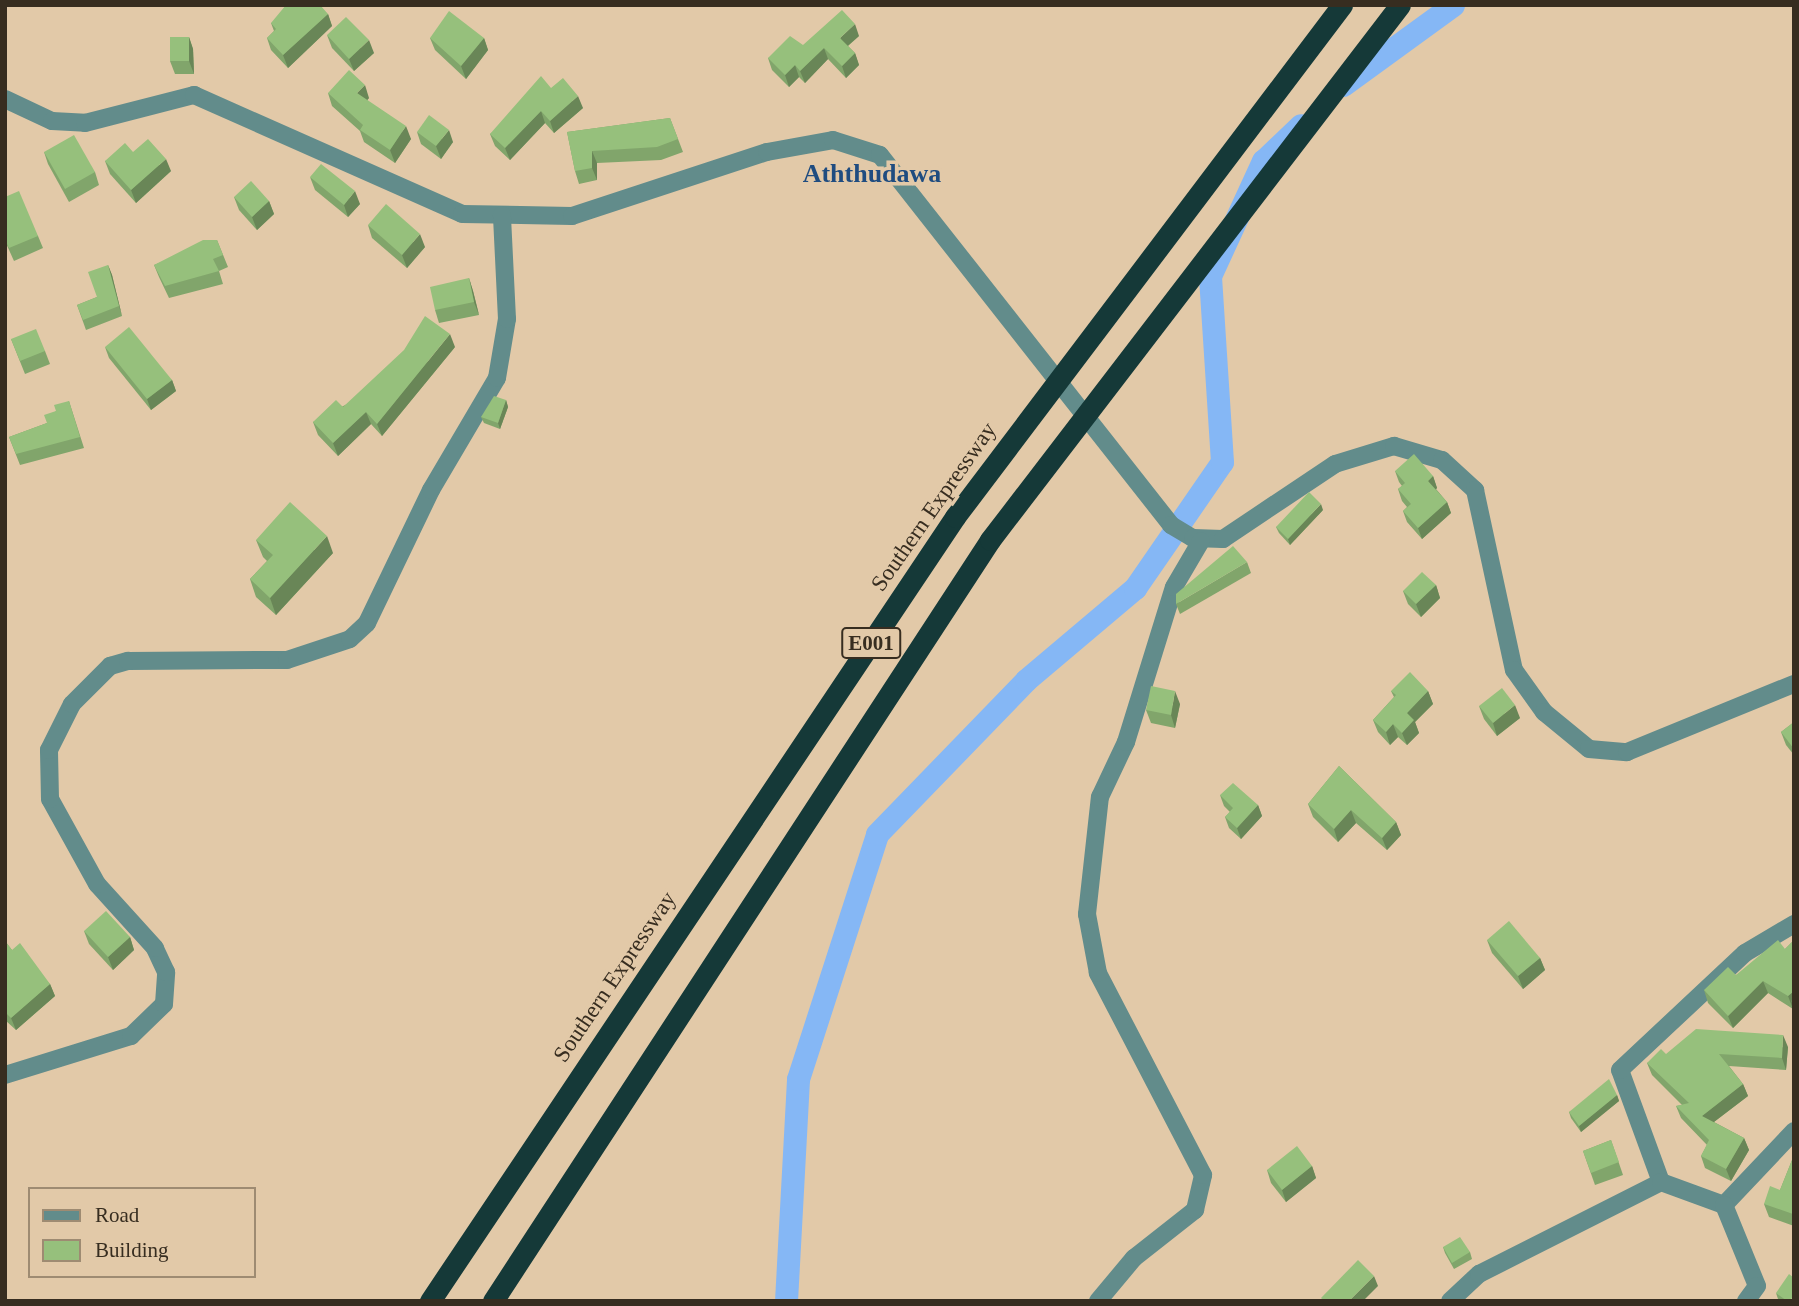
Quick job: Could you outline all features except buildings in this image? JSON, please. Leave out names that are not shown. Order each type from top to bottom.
[{"type":"highway","name":"Southern Expressway","points":[[430,1301],[955,517],[1342,5]]},
{"type":"highway","name":"E001","points":[[493,1301],[990,540],[1400,5]]},
{"type":"street","points":[[5,99],[52,121],[85,123],[194,95],[462,214],[572,216],[767,152],[820,143],[880,155],[1171,525],[1197,539],[1223,539],[1335,464],[1394,446],[1442,460],[1475,490],[1514,670],[1544,712],[1589,749],[1627,752],[1794,684]]},
{"type":"street","points":[[5,1075],[131,1036],[164,1003],[166,972],[155,948],[97,884],[50,799],[49,750],[72,704],[110,666],[128,660],[287,660],[350,639],[367,623],[431,491],[497,378],[507,319],[502,215]]},
{"type":"street","points":[[1098,1301],[1134,1258],[1195,1210],[1203,1175],[1098,973],[1087,914],[1100,797],[1126,742],[1174,587],[1197,539]]},
{"type":"street","points":[[1661,1182],[1620,1070],[1745,953],[1794,924]]},
{"type":"street","points":[[1724,1205],[1794,1130]]},
{"type":"street","points":[[1450,1301],[1479,1274],[1661,1182],[1724,1205],[1757,1286],[1746,1301]]},
{"type":"waterway","points":[[1343,85],[1453,5]]},
{"type":"waterway","points":[[786,1301],[798,1079],[877,834],[1026,680],[1135,588],[1222,462],[1210,276],[1263,161],[1301,125]]},
{"type":"district","name":"Aththudawa","points":[[872,174]]}]
